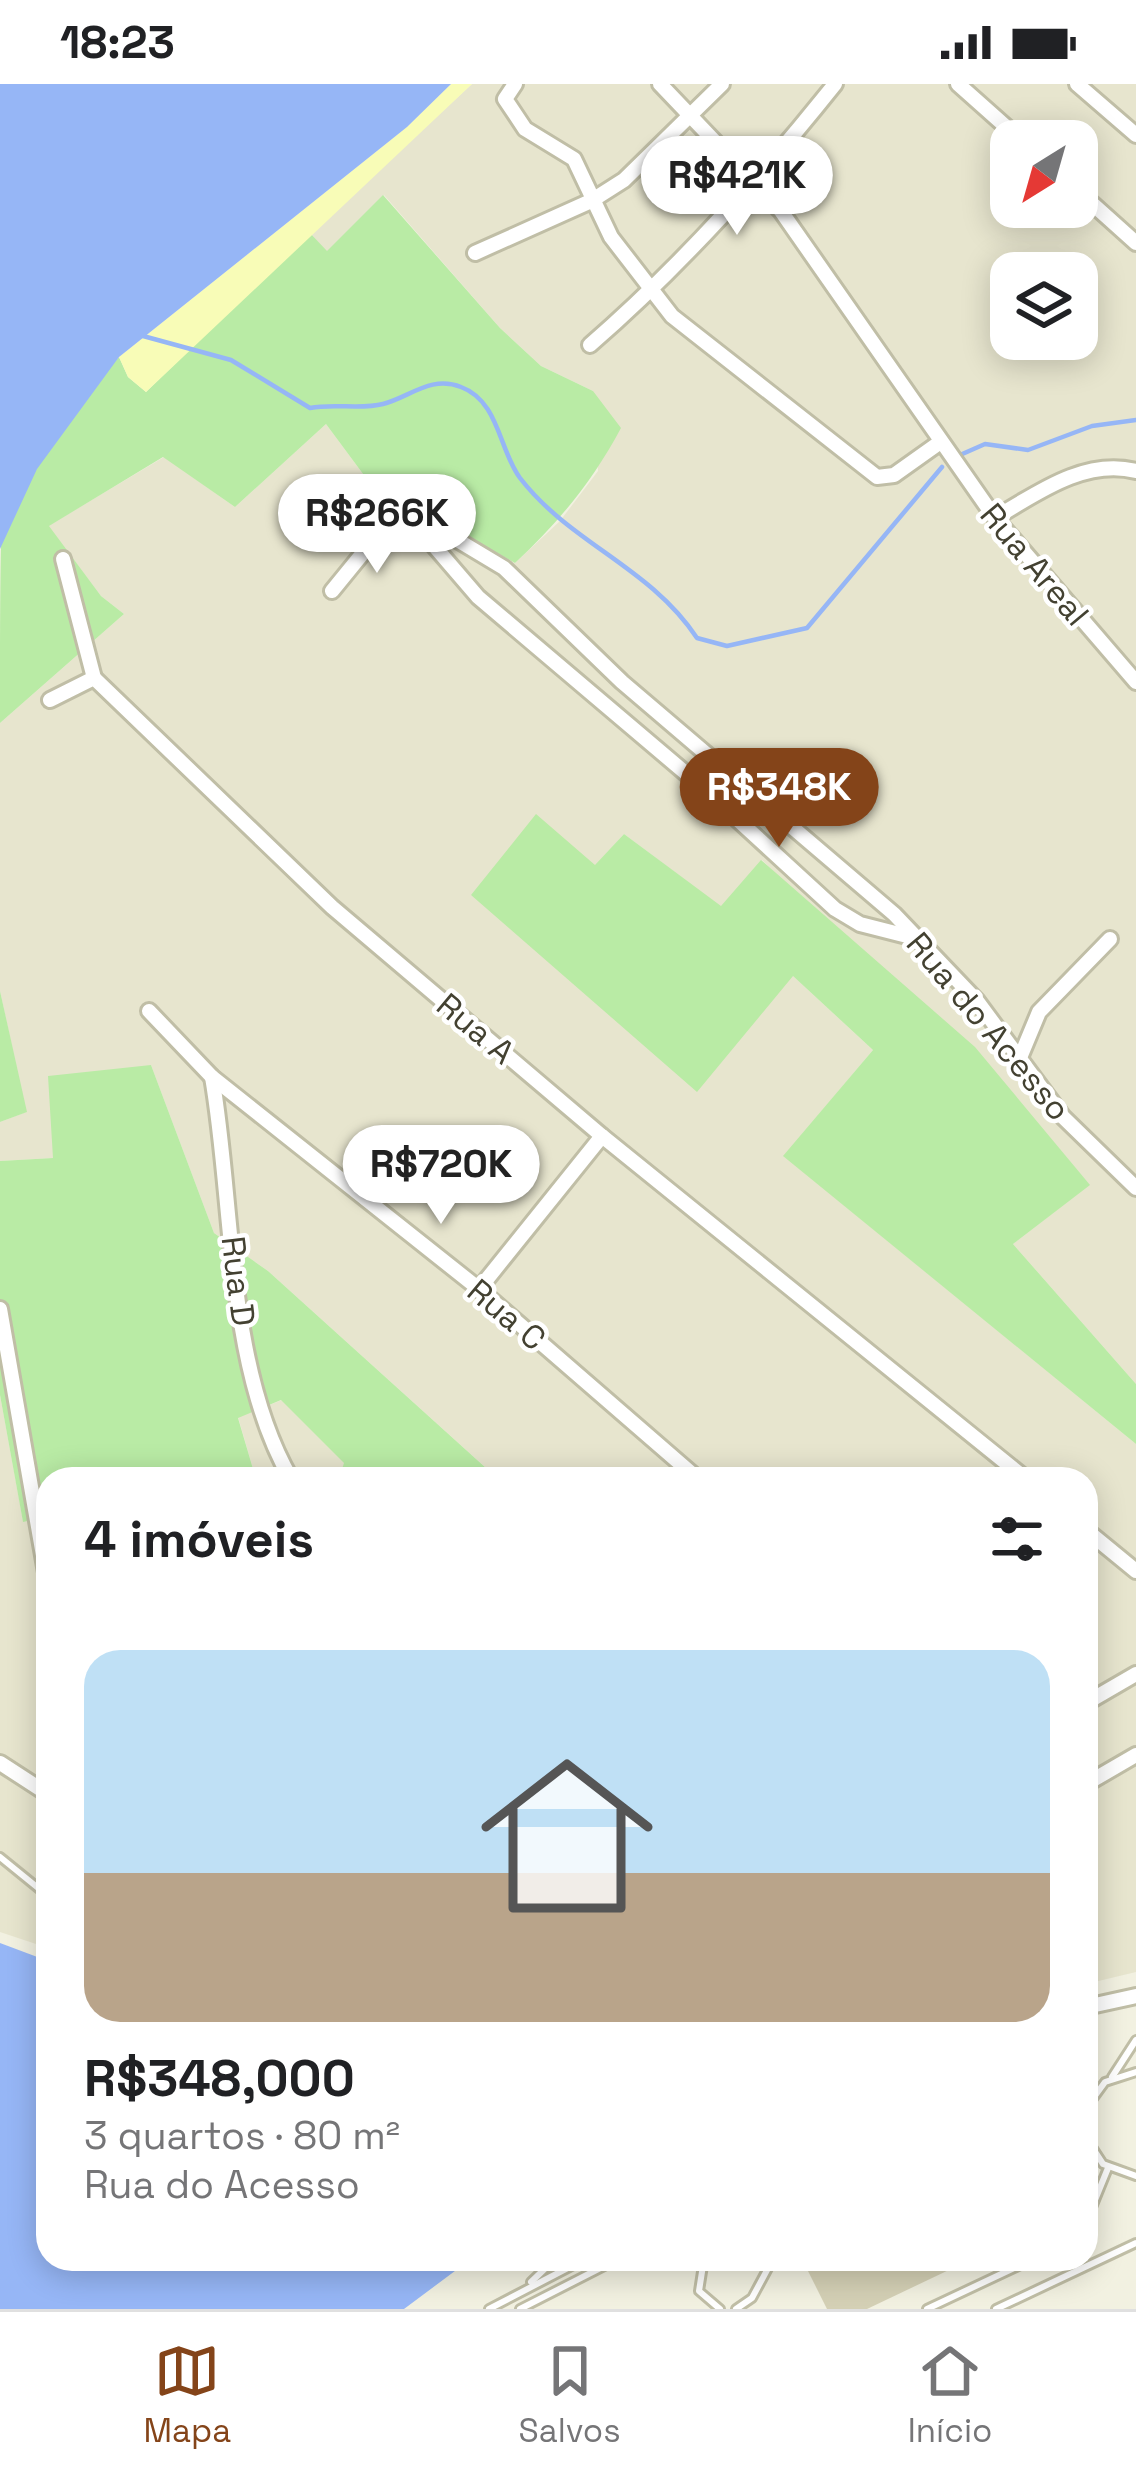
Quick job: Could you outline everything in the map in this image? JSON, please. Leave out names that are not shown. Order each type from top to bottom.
[{"type":"street","name":"Rua Areal","points":[[660,84],[757,182],[830,277],[994,518],[1136,682]]},
{"type":"street","points":[[475,253],[591,201],[624,180],[722,84]]},
{"type":"street","points":[[590,345],[650,292],[757,182],[835,84]]},
{"type":"street","points":[[958,84],[998,120]]},
{"type":"street","points":[[1077,84],[1136,135]]},
{"type":"street","points":[[514,85],[505,99],[515,121],[574,159],[591,201],[650,292],[693,335],[870,474],[888,478],[939,443]]},
{"type":"street","points":[[1098,209],[1136,243]]},
{"type":"street","points":[[994,518],[1081,473],[1108,467],[1136,471]]},
{"type":"street","points":[[417,526],[478,597],[844,915],[920,939]]},
{"type":"street","name":"Rua do Acesso","points":[[332,591],[388,528],[417,526],[454,538],[504,568],[622,682],[920,939],[1063,1118],[1136,1188]]},
{"type":"street","points":[[50,700],[94,678],[63,559]]},
{"type":"street","name":"Rua A","points":[[94,678],[332,907],[602,1136],[1011,1467]]},
{"type":"street","points":[[685,773],[705,750]]},
{"type":"street","points":[[1019,1060],[1039,1012],[1110,939]]},
{"type":"street","name":"Rua C","points":[[149,1012],[212,1077],[478,1289],[684,1467]]},
{"type":"street","name":"Rua D","points":[[212,1077],[247,1348],[269,1434],[286,1467]]},
{"type":"street","points":[[478,1289],[602,1136]]},
{"type":"street","points":[[0,1309],[36,1515]]},
{"type":"street","points":[[1098,1539],[1136,1571]]},
{"type":"street","points":[[1098,1696],[1136,1675]]},
{"type":"street","points":[[1098,1777],[1136,1755]]},
{"type":"street","points":[[0,1763],[36,1786]]},
{"type":"street","points":[[1098,2007],[1136,1996]]},
{"type":"lane","points":[[0,1857],[36,1886]]},
{"type":"lane","points":[[1098,2094],[1136,2040]]},
{"type":"lane","points":[[1112,2077],[1136,2072]]},
{"type":"lane","points":[[1098,2154],[1108,2168],[1136,2176]]},
{"type":"lane","points":[[1098,2193],[1108,2168]]},
{"type":"lane","points":[[1098,2261],[1136,2243]]},
{"type":"lane","points":[[524,2289],[542,2271]]},
{"type":"lane","points":[[489,2309],[560,2271]]},
{"type":"lane","points":[[520,2309],[594,2271]]},
{"type":"lane","points":[[700,2271],[696,2283],[703,2299],[720,2309]]},
{"type":"lane","points":[[736,2309],[752,2298],[766,2271]]},
{"type":"lane","points":[[927,2309],[1008,2271]]},
{"type":"lane","points":[[996,2309],[1077,2271]]},
{"type":"shaded area","points":[[472,84],[1136,84],[1136,1384],[1013,1244],[1089,1185],[762,860],[721,907],[624,834],[595,866],[471,895],[792,975],[873,1050],[784,1156],[1136,1444],[1136,1972],[1098,1981],[1098,1467],[485,1467],[268,1271],[214,1233],[151,1065],[53,1158],[0,1161],[0,1122],[26,1112],[0,991],[0,723],[124,614],[101,596],[48,526],[164,457],[235,507],[326,424],[392,513],[454,529],[515,563],[560,521],[598,471],[593,391],[541,366],[500,328],[384,195],[327,252],[310,233]]},
{"type":"shaded area","points":[[383,195],[500,328],[541,366],[593,391],[621,428],[586,484],[515,563],[454,529],[392,513],[326,424],[235,507],[163,457],[49,526],[101,596],[124,614],[0,723],[1,546],[20,495],[66,421],[119,357],[128,377],[146,392],[310,233],[327,251]]},
{"type":"shaded area","points":[[536,814],[595,865],[624,834],[721,906],[761,860],[975,1047],[1090,1185],[1013,1244],[1136,1384],[1136,1444],[783,1156],[873,1050],[793,976],[697,1092],[471,895]]},
{"type":"shaded area","points":[[0,991],[27,1112],[0,1122]]},
{"type":"shaded area","points":[[151,1065],[214,1233],[268,1271],[485,1467],[343,1467],[344,1463],[281,1400],[238,1418],[252,1467],[36,1467],[36,1519],[23,1522],[0,1395],[0,1161],[53,1158],[48,1076]]},
{"type":"shaded area","points":[[0,1395],[23,1521],[36,1518],[36,1944],[0,1932]]},
{"type":"shaded area","points":[[282,1400],[345,1463],[344,1467],[253,1467],[238,1417]]},
{"type":"sand","points":[[451,84],[472,84],[146,392],[128,377],[119,357],[407,127]]},
{"type":"water","points":[[0,84],[451,84],[407,127],[119,357],[37,469],[0,549]]},
{"type":"water","points":[[0,1943],[36,1956],[36,2271],[455,2271],[404,2309],[0,2309]]},
{"type":"building","points":[[808,2271],[947,2271],[867,2309],[827,2309]]},
{"type":"waterway","points":[[143,336],[231,360],[310,408],[374,406],[430,385],[461,387],[483,403],[513,467],[540,501],[656,592],[697,638],[727,646],[807,628],[942,467]]},
{"type":"waterway","points":[[960,455],[985,444],[1028,450],[1092,426],[1136,420]]}]
